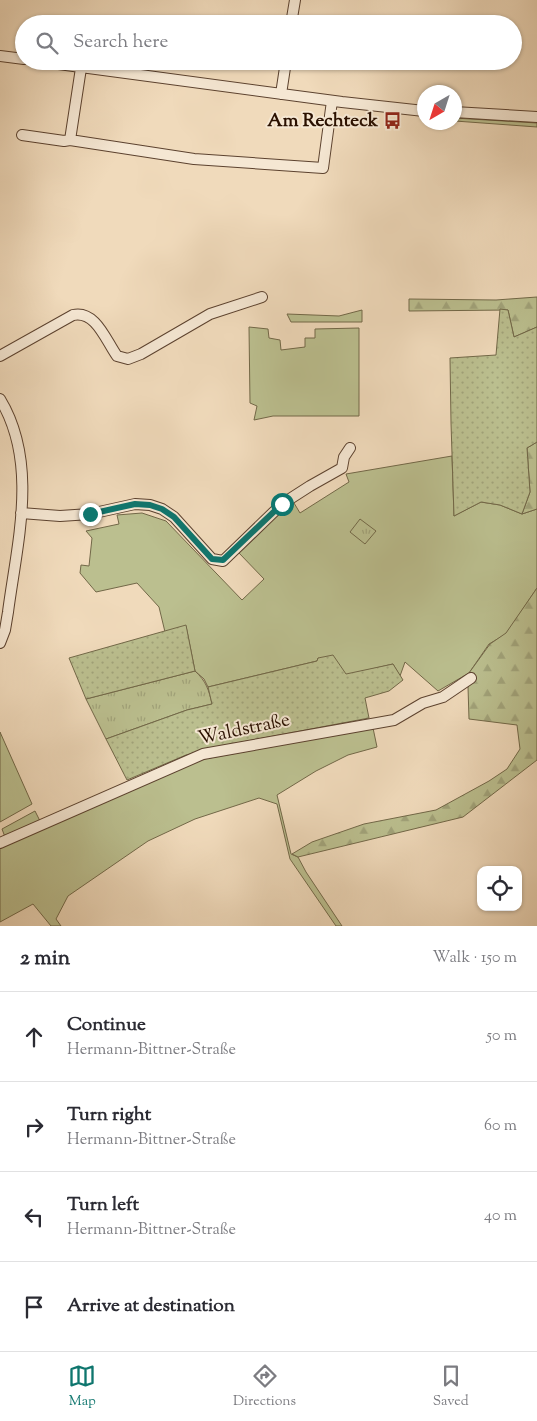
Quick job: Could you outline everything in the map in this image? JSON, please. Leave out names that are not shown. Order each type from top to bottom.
[{"type":"street","points":[[292,15],[294,0]]},
{"type":"street","points":[[0,56],[15,58]]},
{"type":"street","points":[[70,140],[81,70]]},
{"type":"street","points":[[96,70],[417,110]]},
{"type":"street","points":[[281,94],[285,70]]},
{"type":"street","points":[[22,134],[194,159],[323,168],[332,101]]},
{"type":"street","points":[[462,112],[537,117]]},
{"type":"street","points":[[0,356],[73,315],[85,314],[93,320],[116,356],[128,360],[210,314],[262,298]]},
{"type":"street","points":[[0,399],[14,429],[21,461],[23,488],[8,612],[5,630],[0,643]]},
{"type":"street","points":[[21,513],[60,516],[90,514],[135,504],[150,505],[162,509],[174,517],[212,559],[223,560],[282,504],[342,468],[344,457],[350,448]]},
{"type":"street","name":"Waldstraße","points":[[0,843],[203,754],[394,720],[423,704],[443,697],[472,678]]},
{"type":"green space","points":[[462,118],[537,123],[537,127],[462,122]]},
{"type":"green space","points":[[537,297],[537,327],[514,337],[508,310],[409,311],[409,299],[496,300]]},
{"type":"green space","points":[[500,309],[508,310],[514,337],[537,327],[537,442],[527,448],[530,492],[522,514],[500,505],[481,502],[454,516],[450,358],[496,355]]},
{"type":"green space","points":[[362,310],[362,322],[291,322],[287,314],[339,316]]},
{"type":"green space","points":[[249,327],[268,329],[269,338],[280,340],[281,350],[305,347],[305,338],[315,338],[315,329],[359,328],[359,416],[273,416],[254,420],[257,406],[250,403]]},
{"type":"green space","points":[[537,442],[537,509],[522,514],[530,492],[527,448]]},
{"type":"green space","points":[[452,456],[454,516],[481,502],[500,505],[522,514],[537,509],[537,588],[506,634],[489,644],[469,673],[438,691],[405,662],[400,676],[393,664],[346,675],[318,658],[317,661],[208,687],[204,679],[195,671],[186,626],[165,632],[159,607],[137,583],[96,592],[80,573],[81,565],[89,566],[92,538],[86,531],[119,524],[117,515],[142,513],[166,521],[242,600],[264,579],[239,553],[277,516],[294,503],[300,513],[349,482],[346,474]]},
{"type":"green space","points":[[360,519],[376,531],[365,544],[350,532]]},
{"type":"green space","points":[[537,588],[537,760],[463,817],[298,857],[292,854],[312,842],[364,824],[436,810],[507,769],[520,749],[517,725],[469,719],[468,687],[474,680],[469,673],[490,644],[506,633]]},
{"type":"green space","points":[[186,625],[195,671],[86,699],[69,658]]},
{"type":"green space","points":[[333,655],[346,674],[393,664],[403,680],[389,691],[365,698],[369,718],[226,745],[186,755],[127,780],[106,739],[187,710],[212,704],[208,687],[317,661],[318,658]]},
{"type":"green space","points":[[195,671],[202,678],[210,694],[212,704],[187,710],[106,739],[86,699]]},
{"type":"green space","points":[[373,728],[377,747],[348,755],[316,771],[277,795],[291,854],[298,857],[342,926],[336,926],[290,859],[277,804],[259,798],[195,819],[148,841],[68,896],[56,919],[61,926],[51,926],[33,904],[0,922],[0,846],[199,760]]},
{"type":"green space","points":[[0,732],[32,804],[0,822]]},
{"type":"green space","points":[[35,811],[40,821],[5,837],[2,829]]},
{"type":"place","name":"Am Rechteck","points":[[392,121]]},
{"type":"route","points":[[90,514],[135,504],[150,505],[162,509],[174,517],[212,559],[223,560],[282,504]]}]
